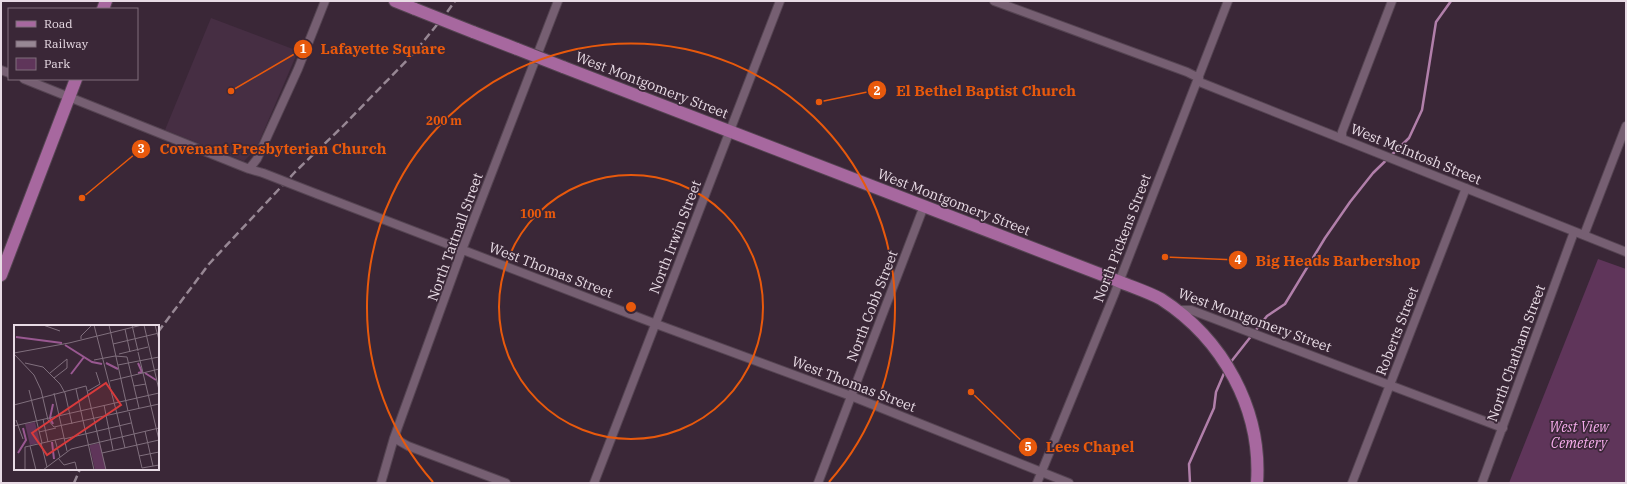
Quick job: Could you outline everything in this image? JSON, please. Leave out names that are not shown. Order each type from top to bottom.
[{"type":"main road","name":"West Montgomery Street","points":[[395,1],[1118,281],[1159,298],[1176,310]]},
{"type":"main road","points":[[1,275],[76,80]]},
{"type":"main road","points":[[1176,310],[1193,324],[1211,343],[1237,384],[1245,402],[1253,429],[1257,456],[1257,483]]},
{"type":"street","points":[[250,169],[257,159],[298,69],[325,1]]},
{"type":"street","name":"North Tattnall Street","points":[[381,483],[394,438],[462,250],[558,1]]},
{"type":"street","name":"North Irwin Street","points":[[594,483],[780,1]]},
{"type":"street","name":"West McIntosh Street","points":[[994,1],[1187,72],[1198,80],[1626,252]]},
{"type":"street","name":"North Pickens Street","points":[[1037,483],[1198,80],[1228,1]]},
{"type":"street","points":[[1342,139],[1342,132],[1392,1]]},
{"type":"street","name":"West Thomas Street","points":[[26,80],[250,169],[656,324],[851,396],[1069,483]]},
{"type":"street","points":[[1584,235],[1626,126]]},
{"type":"street","name":"Roberts Street","points":[[1352,483],[1466,188]]},
{"type":"street","name":"North Cobb Street","points":[[818,483],[924,206]]},
{"type":"street","name":"North Chatham Street","points":[[1482,483],[1574,232]]},
{"type":"street","name":"West Montgomery Street","points":[[1176,310],[1191,310],[1503,428]]},
{"type":"street","points":[[394,438],[408,446],[506,483]]},
{"type":"shaded area","points":[[211,18],[298,51],[256,149],[244,161],[165,130]]},
{"type":"green space","name":"West View Cemetery","points":[[1598,259],[1626,269],[1626,483],[1509,483]]},
{"type":"waterway","points":[[1230,363],[1267,316],[1285,304],[1325,238],[1350,202],[1373,173],[1409,138],[1422,110],[1436,22],[1451,1]]},
{"type":"waterway","points":[[1190,483],[1189,464],[1214,408],[1216,392],[1225,371]]},
{"type":"railway","points":[[159,331],[209,264],[295,172],[342,127],[413,54],[455,1]]},
{"type":"railway","points":[[74,483],[80,470]]},
{"type":"place","name":"Lafayette Square","points":[[231,91]]},
{"type":"place","name":"El Bethel Baptist Church","points":[[819,102]]},
{"type":"place","name":"Covenant Presbyterian Church","points":[[82,198]]},
{"type":"place","name":"Big Heads Barbershop","points":[[1165,257]]},
{"type":"place","name":"Lees Chapel","points":[[971,392]]}]
